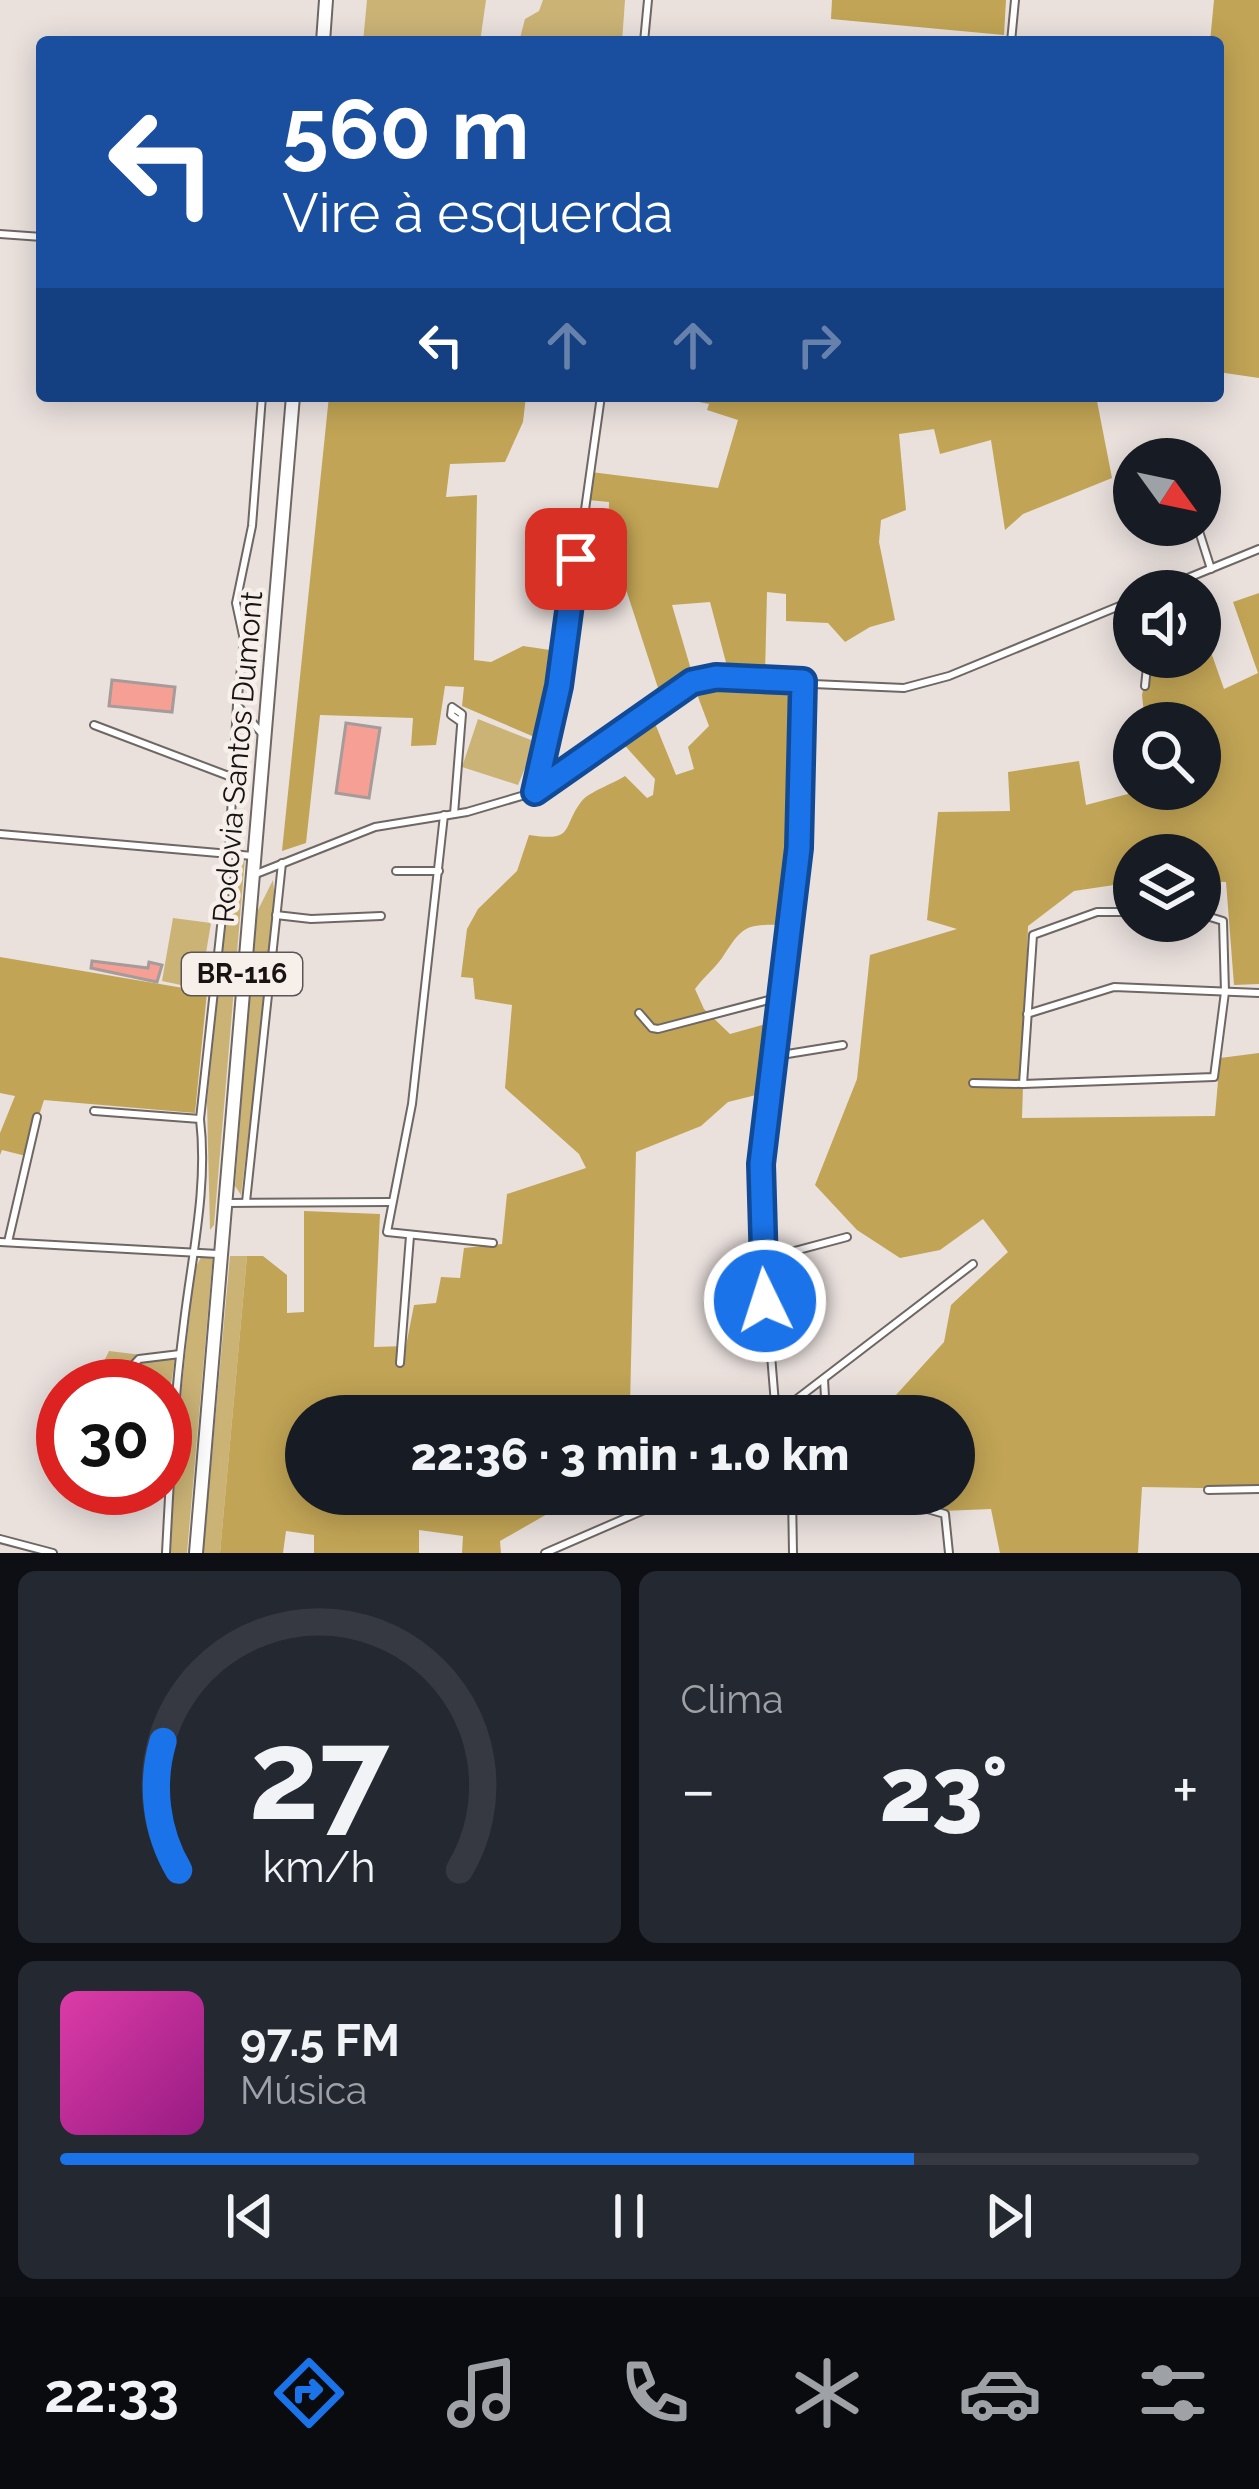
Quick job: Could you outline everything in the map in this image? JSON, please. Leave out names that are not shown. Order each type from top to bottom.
[{"type":"highway","points":[[323,36],[326,0]]},
{"type":"highway","name":"Rodovia Santos Dumont","points":[[196,1553],[293,402]]},
{"type":"street","points":[[645,36],[648,0]]},
{"type":"street","points":[[1012,36],[1015,0]]},
{"type":"street","points":[[0,234],[36,237]]},
{"type":"street","points":[[166,1553],[169,1454],[194,1252],[204,1150],[200,1119],[229,854],[244,640],[236,603],[252,526],[262,402]]},
{"type":"street","points":[[535,792],[565,652],[600,402]]},
{"type":"street","points":[[1204,546],[1211,569],[1259,548]]},
{"type":"street","points":[[253,875],[375,826],[449,814],[535,792],[692,682],[716,677],[884,688],[923,684],[1113,608]]},
{"type":"street","points":[[1145,686],[1146,678]]},
{"type":"street","points":[[778,1395],[761,1260],[761,1164],[799,848],[803,681]]},
{"type":"street","points":[[237,705],[265,737]]},
{"type":"street","points":[[461,722],[412,1104],[387,1232],[494,1243]]},
{"type":"street","points":[[94,725],[234,778]]},
{"type":"street","points":[[0,834],[255,856]]},
{"type":"street","points":[[246,1202],[282,863]]},
{"type":"street","points":[[395,871],[439,871]]},
{"type":"street","points":[[1023,1084],[1030,945],[1036,932],[1097,912],[1113,912]]},
{"type":"street","points":[[276,915],[311,920],[381,916]]},
{"type":"street","points":[[974,1083],[1210,1079],[1219,1067],[1225,992],[1221,920]]},
{"type":"street","points":[[1027,1015],[1114,987],[1259,993]]},
{"type":"street","points":[[639,1013],[658,1029],[784,996]]},
{"type":"street","points":[[775,1056],[843,1046]]},
{"type":"street","points":[[94,1112],[200,1119]]},
{"type":"street","points":[[37,1118],[4,1242],[221,1255]]},
{"type":"street","points":[[225,1203],[391,1202]]},
{"type":"street","points":[[400,1363],[410,1236]]},
{"type":"street","points":[[761,1260],[847,1237]]},
{"type":"street","points":[[804,1395],[973,1264]]},
{"type":"street","points":[[140,1359],[181,1354]]},
{"type":"street","points":[[824,1379],[825,1395]]},
{"type":"street","points":[[1208,1490],[1259,1489]]},
{"type":"street","points":[[545,1553],[633,1515]]},
{"type":"street","points":[[793,1515],[793,1553]]},
{"type":"street","points":[[945,1515],[949,1553]]},
{"type":"street","points":[[0,1539],[53,1553]]},
{"type":"shaded area","points":[[367,0],[486,0],[481,36],[364,36]]},
{"type":"shaded area","points":[[543,0],[625,0],[622,36],[521,36],[525,19],[539,11]]},
{"type":"shaded area","points":[[832,0],[1006,0],[1004,35],[831,19]]},
{"type":"shaded area","points":[[1214,0],[1259,0],[1259,378],[1224,373],[1224,36],[1211,36]]},
{"type":"shaded area","points":[[328,402],[525,402],[523,422],[505,462],[450,464],[446,497],[477,495],[474,660],[491,662],[523,646],[557,651],[550,709],[539,739],[462,706],[464,687],[445,686],[436,745],[411,746],[413,718],[320,715],[306,843],[282,851]]},
{"type":"shaded area","points":[[699,402],[1097,402],[1112,478],[1023,514],[1005,530],[991,440],[940,454],[934,429],[899,434],[906,510],[881,520],[879,542],[895,620],[870,627],[845,642],[828,623],[786,621],[786,594],[767,592],[765,674],[728,670],[710,602],[672,605],[692,673],[660,694],[608,534],[609,502],[588,500],[591,472],[718,488],[738,420],[707,410],[709,404]]},
{"type":"shaded area","points":[[1259,593],[1259,984],[1234,985],[1226,882],[1221,882],[1221,834],[1113,834],[1113,885],[1074,891],[1028,926],[1022,1118],[1215,1116],[1220,1058],[1259,1053],[1259,1489],[1142,1487],[1138,1553],[1000,1553],[991,1509],[975,1510],[975,1395],[896,1395],[944,1342],[951,1305],[1008,1252],[983,1219],[940,1250],[900,1258],[857,1230],[815,1185],[857,1079],[870,955],[957,929],[927,920],[938,812],[1010,811],[1008,772],[1079,761],[1086,805],[1113,798],[1113,810],[1221,810],[1221,702],[1143,702],[1142,695],[1146,678],[1220,678],[1224,689],[1258,673],[1233,602]]},
{"type":"shaded area","points":[[704,682],[798,688],[785,925],[746,929],[695,989],[704,1009],[730,1034],[773,1022],[760,1094],[728,1102],[701,1126],[636,1152],[630,1395],[285,1395],[285,1515],[546,1515],[500,1541],[501,1553],[462,1553],[463,1536],[419,1530],[419,1553],[314,1553],[314,1535],[286,1531],[283,1553],[220,1553],[247,1256],[263,1256],[287,1275],[287,1313],[304,1312],[304,1211],[380,1214],[374,1347],[406,1346],[414,1305],[436,1303],[441,1277],[460,1278],[464,1248],[502,1244],[507,1194],[586,1168],[579,1154],[505,1088],[512,1005],[475,999],[473,978],[461,977],[467,929],[478,909],[517,871],[529,835],[560,835],[584,798],[625,776],[647,798],[653,795],[655,779],[618,738],[652,716],[676,775],[694,769],[688,747],[709,726],[695,689]]},
{"type":"shaded area","points":[[478,719],[536,742],[518,785],[462,767]]},
{"type":"shaded area","points":[[240,857],[245,858],[210,1230],[207,1102],[225,906]]},
{"type":"shaded area","points":[[273,880],[276,912],[241,1195],[235,1186],[255,916]]},
{"type":"shaded area","points":[[173,918],[211,923],[200,989],[162,981]]},
{"type":"shaded area","points":[[0,957],[207,992],[195,1113],[44,1100],[26,1156],[2,1150],[0,1155],[0,1133],[15,1096],[0,1093]]},
{"type":"shaded area","points":[[202,1255],[213,1255],[192,1496],[192,1359],[185,1359],[194,1271]]},
{"type":"shaded area","points":[[230,1256],[247,1256],[220,1553],[203,1553]]},
{"type":"shaded area","points":[[109,1351],[175,1359],[105,1359]]},
{"type":"shaded area","points":[[171,1515],[190,1515],[187,1553],[170,1553]]},
{"type":"building","points":[[112,680],[175,687],[172,712],[109,706]]},
{"type":"building","points":[[346,723],[380,728],[369,798],[336,793]]},
{"type":"building","points":[[92,961],[148,968],[149,962],[162,965],[157,982],[91,968]]},
{"type":"route","points":[[576,559],[565,652],[535,792],[692,682],[716,677],[803,681],[799,848],[761,1164],[765,1301]]}]
